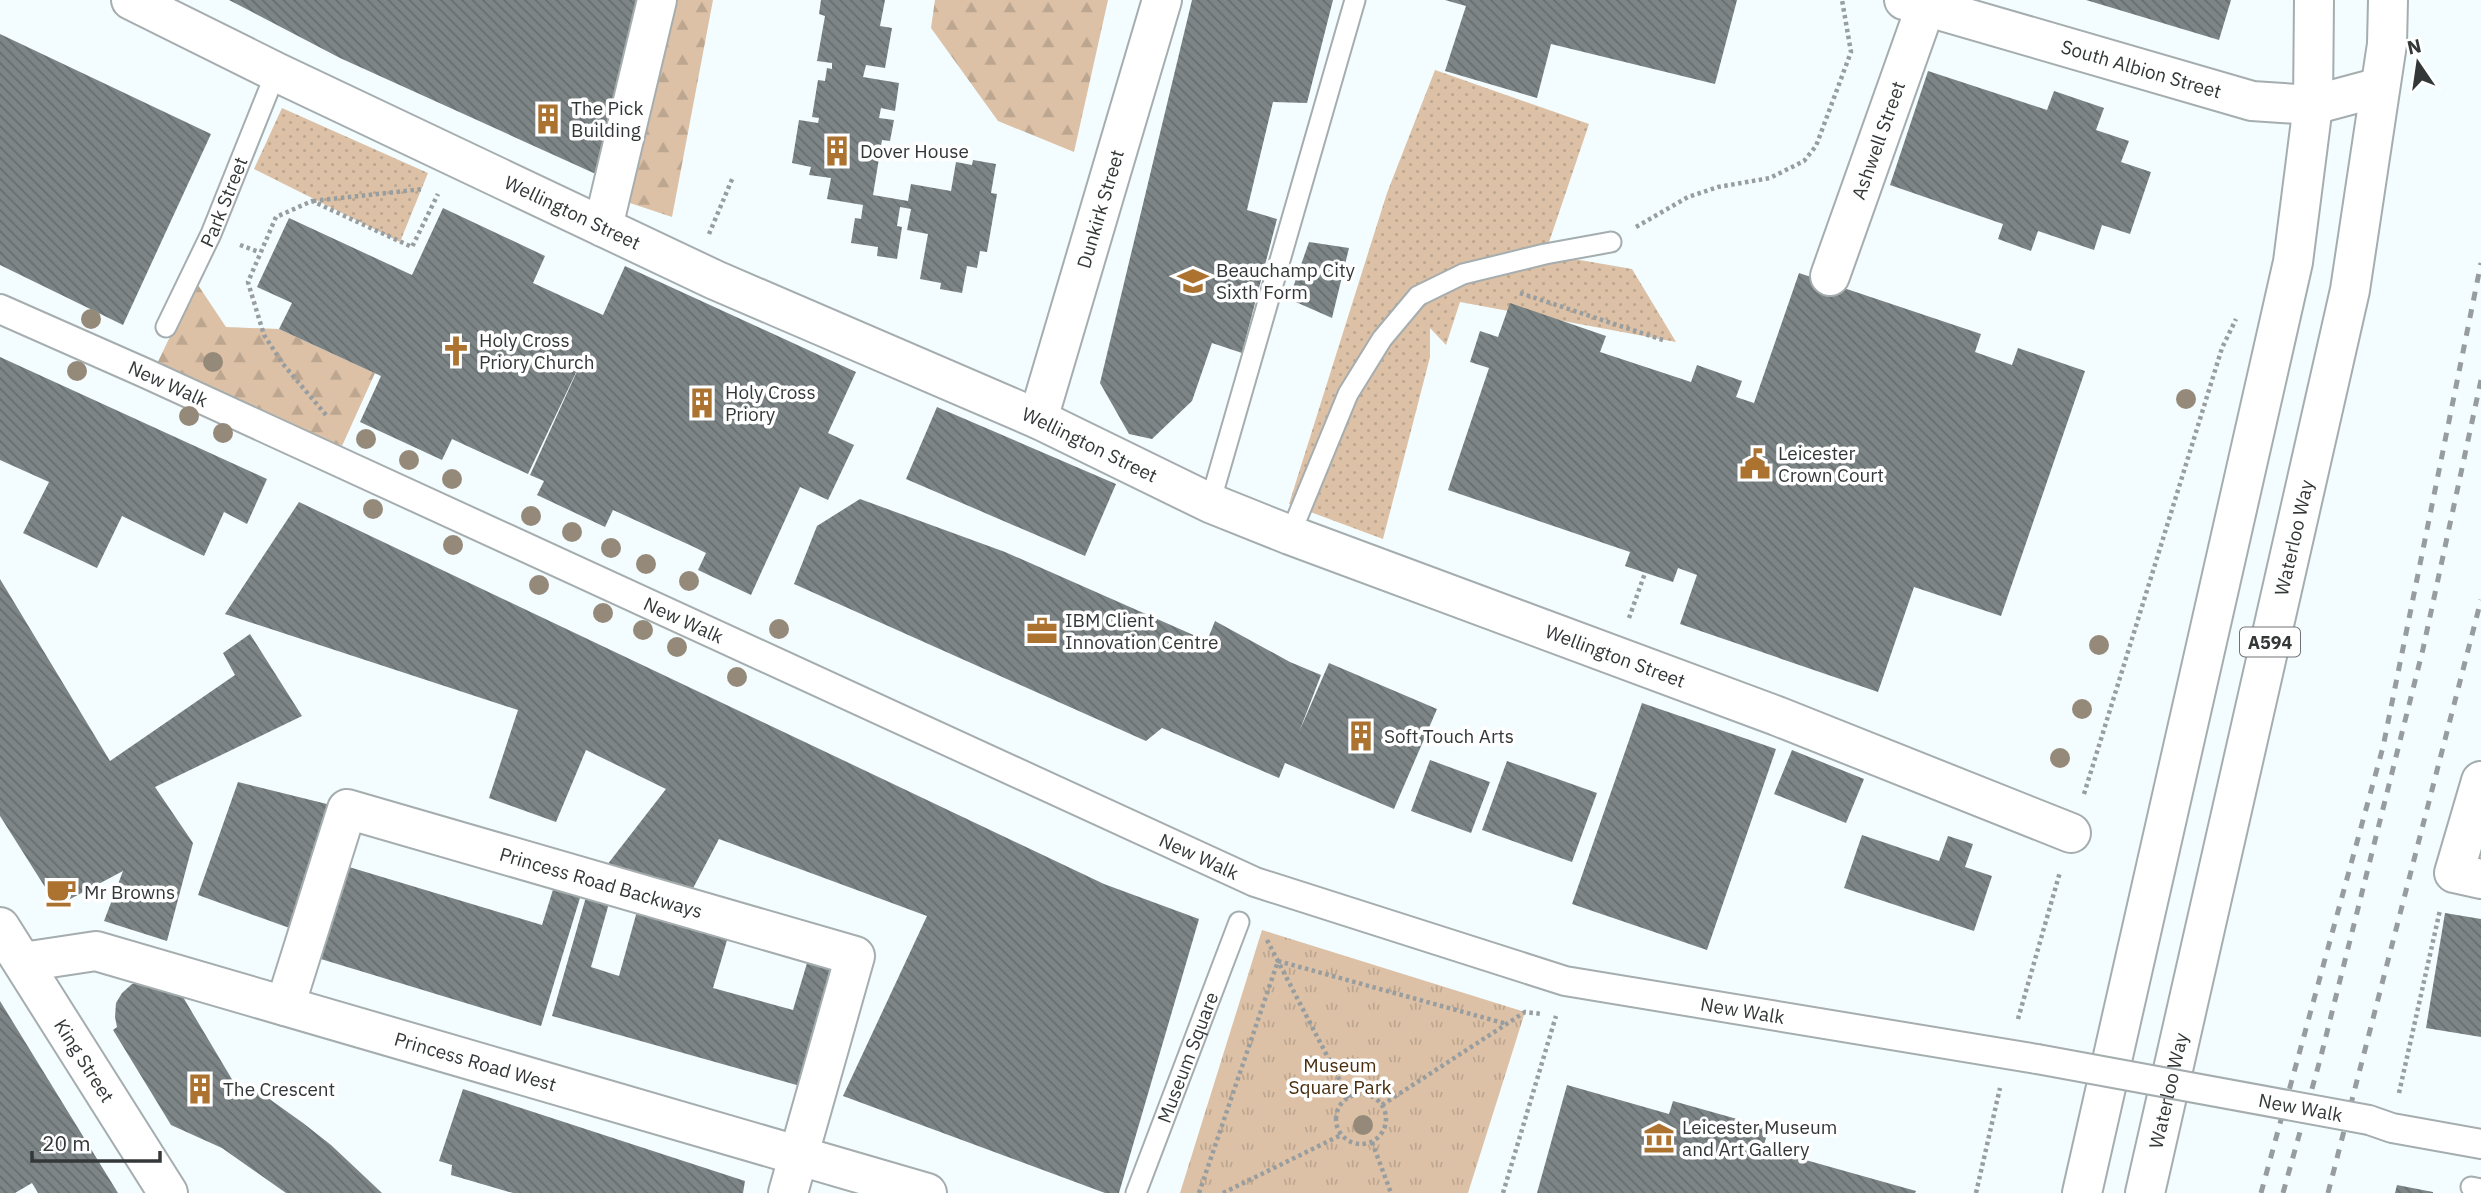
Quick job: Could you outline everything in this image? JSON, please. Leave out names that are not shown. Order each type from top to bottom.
[{"type":"street","name":"Wellington Street","points":[[131,0],[695,271],[1038,419],[1210,503],[1777,716],[2071,833]]},
{"type":"street","points":[[603,227],[657,0]]},
{"type":"street","name":"Dunkirk Street","points":[[1038,419],[1161,0]]},
{"type":"street","points":[[2082,1193],[2293,262],[2313,105],[2314,0]]},
{"type":"street","name":"Waterloo Way","points":[[2145,1193],[2350,290],[2387,44],[2388,0]]},
{"type":"street","name":"South Albion Street","points":[[1919,2],[2252,101],[2313,105],[2380,87]]},
{"type":"street","name":"Ashwell Street","points":[[1830,276],[1919,2]]},
{"type":"street","name":"New Walk","points":[[0,309],[1255,882],[1565,981],[2037,1059],[2481,1144]]},
{"type":"street","points":[[2467,876],[2481,782]]},
{"type":"street","name":"Princess Road Backways","points":[[285,1006],[347,809],[831,949],[855,956],[799,1155]]},
{"type":"street","name":"King Street","points":[[0,927],[168,1193]]},
{"type":"street","name":"Princess Road West","points":[[23,962],[96,951],[927,1193]]},
{"type":"street","points":[[788,1193],[799,1155]]},
{"type":"lane","points":[[1210,503],[1354,0]]},
{"type":"lane","name":"Park Street","points":[[166,327],[211,234],[276,72]]},
{"type":"lane","points":[[1290,535],[1348,394],[1382,339],[1418,296],[1463,274],[1545,254],[1611,242]]},
{"type":"lane","name":"Museum Square","points":[[1136,1193],[1239,922]]},
{"type":"path","points":[[1611,242],[1688,197],[1718,187],[1770,178],[1804,161],[1816,146],[1851,51],[1842,0]]},
{"type":"path","points":[[695,271],[733,177]]},
{"type":"path","points":[[312,201],[412,247],[442,187],[312,201],[276,217],[248,282],[264,335],[282,364],[334,424]]},
{"type":"path","points":[[1463,274],[1663,340]]},
{"type":"path","points":[[1976,1193],[2008,1054],[2071,833],[2222,348],[2239,311]]},
{"type":"path","points":[[1627,622],[1645,573]]},
{"type":"path","points":[[2380,1124],[2441,904],[2467,876]]},
{"type":"path","points":[[1265,936],[1349,1098]]},
{"type":"path","points":[[1278,961],[1507,1024]]},
{"type":"path","points":[[1199,1193],[1278,961]]},
{"type":"path","points":[[1503,1193],[1565,981]]},
{"type":"path","points":[[1382,1105],[1525,1012],[1557,1015]]},
{"type":"path","points":[[1357,1094],[1367,1095],[1382,1105],[1387,1122],[1384,1132],[1372,1142],[1349,1142],[1341,1135],[1336,1118],[1339,1108],[1349,1098],[1357,1094]]},
{"type":"path","points":[[1223,1193],[1341,1135]]},
{"type":"path","points":[[1372,1142],[1391,1193]]},
{"type":"green space","points":[[664,0],[713,0],[672,217],[621,200]]},
{"type":"green space","points":[[935,0],[1108,0],[1074,152],[998,121],[931,28]]},
{"type":"green space","points":[[1435,70],[1589,124],[1545,254],[1632,269],[1676,342],[1460,302],[1446,345],[1430,328],[1430,357],[1383,539],[1289,504],[1387,193]]},
{"type":"green space","points":[[282,108],[428,173],[400,242],[254,169]]},
{"type":"green space","points":[[196,282],[226,327],[279,329],[375,373],[342,446],[155,368]]},
{"type":"green space","name":"Museum Square Park","points":[[1262,930],[1525,1012],[1468,1193],[1180,1193]]},
{"type":"building","name":"The Pick Building","points":[[229,0],[644,0],[609,180],[340,58]]},
{"type":"building","name":"Dover House","points":[[821,0],[885,0],[880,26],[892,28],[885,68],[866,65],[863,77],[899,83],[895,111],[881,108],[879,118],[894,120],[890,141],[882,140],[873,195],[908,201],[911,184],[951,191],[956,162],[972,165],[973,160],[996,164],[991,193],[997,194],[987,252],[980,251],[977,268],[967,266],[962,293],[940,289],[941,283],[920,279],[928,234],[907,230],[911,209],[900,207],[897,226],[902,227],[897,259],[877,256],[878,247],[851,243],[855,218],[861,219],[863,205],[827,199],[831,178],[809,175],[811,167],[792,163],[799,120],[818,123],[819,118],[812,117],[818,80],[825,81],[827,68],[832,69],[832,63],[817,61],[825,16],[819,14]]},
{"type":"building","name":"Beauchamp City Sixth Form","points":[[1192,0],[1333,0],[1307,103],[1273,102],[1247,210],[1277,219],[1242,353],[1212,343],[1192,401],[1152,439],[1129,434],[1100,383]]},
{"type":"building","points":[[1445,0],[1737,0],[1715,84],[1551,44],[1537,98],[1445,71],[1466,6]]},
{"type":"building","points":[[2086,0],[2231,0],[2219,40]]},
{"type":"building","points":[[0,34],[211,134],[123,325],[0,265]]},
{"type":"building","points":[[1928,71],[2047,110],[2054,91],[2104,108],[2096,130],[2129,141],[2121,162],[2151,172],[2130,234],[2102,225],[2094,250],[2038,231],[2031,251],[1998,239],[2003,224],[1890,185]]},
{"type":"building","points":[[443,208],[545,256],[533,283],[603,315],[625,266],[856,372],[828,433],[854,445],[828,500],[800,487],[751,595],[698,570],[706,553],[694,547],[613,510],[605,527],[537,495],[544,481],[530,475],[588,347],[528,474],[452,439],[442,460],[360,422],[381,376],[279,329],[292,303],[257,287],[289,218],[412,275]]},
{"type":"building","points":[[1309,242],[1349,248],[1332,318],[1289,299]]},
{"type":"building","name":"Leicester Crown Court","points":[[1799,273],[1981,334],[1975,352],[2012,365],[2018,348],[2085,371],[2001,616],[1914,587],[1878,692],[1680,624],[1697,575],[1678,568],[1673,582],[1625,566],[1630,552],[1448,490],[1489,368],[1470,362],[1480,331],[1498,337],[1510,303],[1606,336],[1600,352],[1691,382],[1697,365],[1742,381],[1736,397],[1754,403]]},
{"type":"building","points":[[0,357],[267,479],[247,524],[224,512],[204,556],[122,516],[97,568],[23,533],[49,482],[0,460]]},
{"type":"building","points":[[937,407],[1116,484],[1085,556],[906,479]]},
{"type":"building","name":"IBM Client Innovation Centre","points":[[860,499],[1005,552],[1207,641],[1215,621],[1290,662],[1321,675],[1299,732],[1329,663],[1437,709],[1394,809],[1285,763],[1279,778],[1162,728],[1146,741],[794,584],[817,526]]},
{"type":"building","points":[[299,502],[1104,884],[1199,919],[1119,1193],[1105,1193],[843,1096],[927,916],[719,839],[690,894],[607,865],[666,789],[586,750],[556,822],[489,798],[518,710],[225,614]]},
{"type":"building","points":[[0,579],[110,761],[235,675],[223,653],[250,634],[302,716],[155,787],[193,843],[167,941],[104,921],[123,871],[57,906],[0,816]]},
{"type":"building","points":[[1642,703],[1776,749],[1707,950],[1572,904]]},
{"type":"building","points":[[1792,750],[1864,779],[1846,823],[1774,794]]},
{"type":"building","points":[[1430,760],[1490,782],[1471,833],[1411,811]]},
{"type":"building","points":[[1507,761],[1597,793],[1572,862],[1482,830]]},
{"type":"building","points":[[238,782],[339,807],[298,931],[198,895]]},
{"type":"building","points":[[1862,835],[1939,861],[1948,836],[1973,844],[1965,867],[1992,876],[1974,931],[1844,888]]},
{"type":"building","points":[[339,864],[542,925],[556,880],[583,888],[541,1026],[311,956]]},
{"type":"building","points":[[588,890],[611,896],[591,967],[619,976],[639,904],[730,930],[713,988],[793,1010],[810,953],[847,964],[811,1089],[552,1016]]},
{"type":"building","points":[[2445,913],[2481,919],[2481,1037],[2426,1028]]},
{"type":"building","name":"The Crescent","points":[[144,981],[166,986],[174,994],[180,992],[233,1081],[268,1098],[303,1123],[331,1145],[382,1193],[286,1193],[222,1148],[171,1125],[113,1030],[117,1027],[116,1003],[122,993],[132,984]]},
{"type":"building","points":[[0,1001],[118,1193],[38,1193],[32,1183],[15,1193],[0,1193]]},
{"type":"building","name":"Leicester Museum and Art Gallery","points":[[1567,1085],[1669,1114],[1673,1101],[1769,1128],[1763,1148],[1916,1191],[1537,1193]]},
{"type":"building","points":[[463,1089],[745,1181],[743,1193],[513,1193],[451,1175],[452,1165],[439,1161]]},
{"type":"building","points":[[2397,1185],[2433,1192],[2433,1193],[2395,1193]]},
{"type":"railway","points":[[2261,1193],[2383,747],[2481,263]]},
{"type":"railway","points":[[2283,1193],[2320,1060],[2423,649],[2481,380]]},
{"type":"railway","points":[[2328,1193],[2481,600]]},
{"type":"place","name":"The Pick Building","points":[[548,119]]},
{"type":"place","name":"Dover House","points":[[837,151]]},
{"type":"place","name":"Beauchamp City Sixth Form","points":[[1193,281]]},
{"type":"place","name":"Holy Cross Priory Church","points":[[456,351]]},
{"type":"place","name":"Holy Cross Priory","points":[[702,403]]},
{"type":"place","name":"Leicester Crown Court","points":[[1755,464]]},
{"type":"place","name":"IBM Client Innovation Centre","points":[[1042,631]]},
{"type":"place","name":"Soft Touch Arts","points":[[1361,736]]},
{"type":"place","name":"Mr Browns","points":[[61,892]]},
{"type":"place","name":"The Crescent","points":[[200,1089]]},
{"type":"place","name":"Leicester Museum and Art Gallery","points":[[1659,1138]]}]
